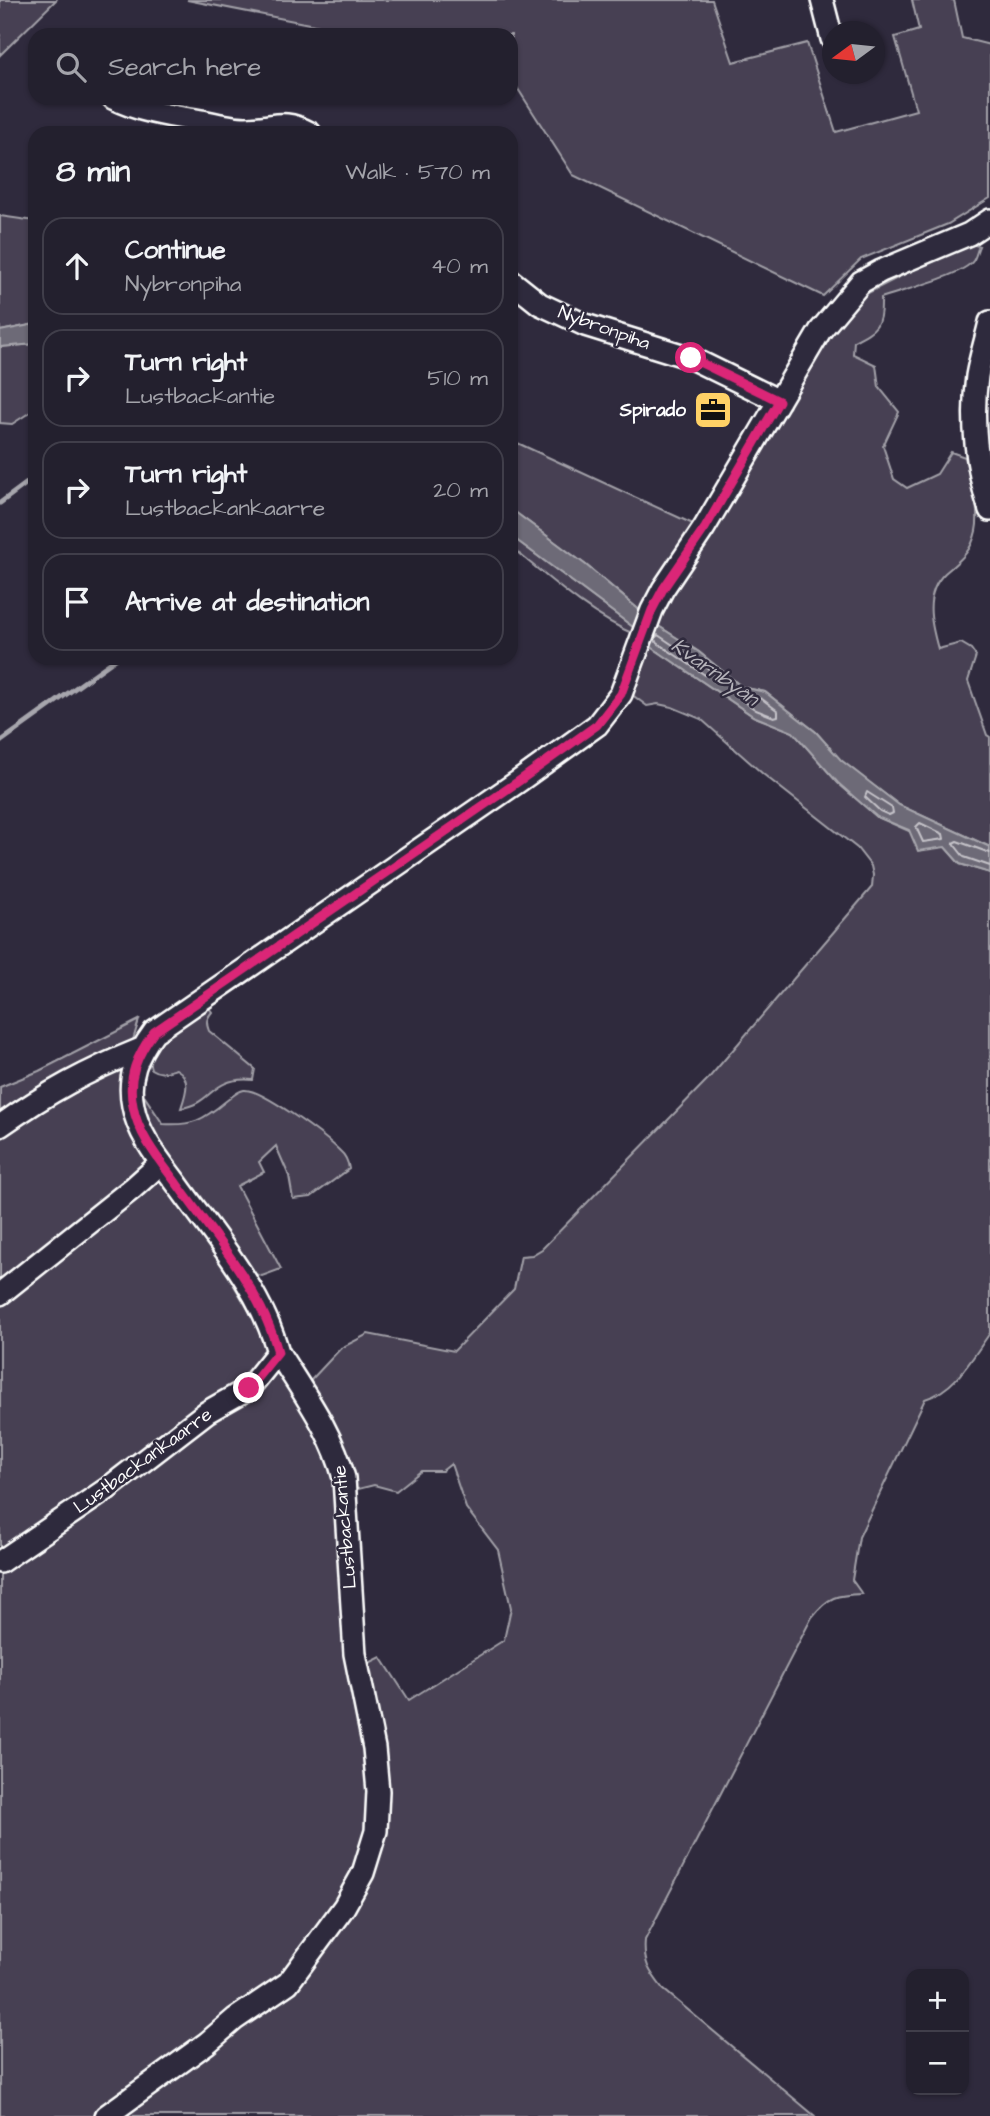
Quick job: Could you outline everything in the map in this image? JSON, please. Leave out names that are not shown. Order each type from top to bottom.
[{"type":"street","points":[[822,0],[827,21]]},
{"type":"street","points":[[126,105],[134,109],[232,126]]},
{"type":"street","points":[[263,126],[297,126]]},
{"type":"street","name":"Lustbackantie","points":[[106,2116],[207,2043],[235,2019],[288,1983],[344,1907],[363,1873],[376,1832],[378,1791],[373,1748],[355,1654],[344,1478],[337,1452],[278,1352],[247,1282],[161,1163],[138,1125],[133,1106],[132,1077],[141,1049],[154,1032],[597,725],[621,694],[652,610],[663,589],[705,528],[820,331],[842,302],[861,282],[969,233],[990,220]]},
{"type":"street","name":"Nybronpiha","points":[[518,287],[540,304],[585,325],[691,358],[779,401]]},
{"type":"street","points":[[990,322],[977,378],[974,412],[981,484],[990,510]]},
{"type":"street","points":[[0,1126],[51,1091],[93,1068],[141,1049]]},
{"type":"street","points":[[0,1294],[161,1163]]},
{"type":"street","name":"Lustbackankaarre","points":[[0,1562],[107,1489],[207,1412],[249,1388],[278,1352]]},
{"type":"shaded area","points":[[0,0],[56,0],[0,55]]},
{"type":"shaded area","points":[[187,0],[712,0],[733,62],[807,43],[836,132],[916,110],[895,37],[919,30],[912,0],[954,0],[962,38],[990,45],[990,198],[948,224],[861,259],[823,296],[573,175],[518,89],[518,28],[329,28]]},
{"type":"shaded area","points":[[0,216],[28,220],[28,325],[0,331]]},
{"type":"shaded area","points":[[966,243],[979,246],[974,259],[967,266],[945,277],[881,298],[879,321],[873,330],[854,341],[853,354],[876,365],[879,387],[899,412],[883,446],[894,479],[907,488],[937,474],[951,452],[965,457],[976,504],[976,531],[968,551],[938,581],[931,600],[931,610],[938,649],[961,643],[976,656],[968,681],[990,737],[990,847],[899,805],[840,760],[816,732],[765,692],[742,687],[699,652],[657,625],[665,598],[846,314],[864,295]]},
{"type":"shaded area","points":[[28,345],[28,414],[12,424],[0,423],[0,347]]},
{"type":"shaded area","points":[[518,443],[693,524],[642,612],[586,565],[518,514]]},
{"type":"shaded area","points":[[518,541],[637,630],[636,635],[586,607],[518,553]]},
{"type":"shaded area","points":[[650,646],[753,716],[793,732],[838,783],[877,817],[945,847],[960,864],[990,873],[990,1333],[954,1381],[936,1395],[925,1399],[859,1537],[852,1580],[862,1594],[834,1598],[812,1617],[645,1940],[648,1966],[663,1989],[815,2116],[0,2116],[0,1087],[39,1071],[139,1020],[125,1067],[163,1124],[190,1123],[211,1113],[239,1092],[252,1091],[308,1125],[333,1144],[346,1159],[349,1169],[311,1197],[293,1199],[289,1176],[276,1146],[259,1162],[264,1172],[237,1186],[281,1269],[262,1276],[247,1272],[232,1282],[298,1394],[341,1348],[368,1334],[454,1351],[514,1289],[521,1256],[532,1255],[542,1249],[708,1079],[872,887],[871,866],[857,848],[763,774],[701,719],[672,707],[658,704],[647,706],[627,691]],"holes":[[[451,1464],[466,1508],[498,1550],[511,1608],[504,1640],[409,1700],[381,1657],[349,1673],[334,1495],[374,1485],[396,1491],[421,1471],[442,1471]]]},
{"type":"shaded area","points":[[209,1008],[212,1012],[207,1021],[209,1031],[255,1069],[253,1080],[228,1082],[200,1101],[181,1108],[185,1097],[184,1077],[176,1069],[154,1071],[148,1057],[161,1039]]},
{"type":"water","points":[[28,325],[28,345],[0,347],[0,331]]},
{"type":"water","name":"Kvarnbyån","points":[[518,514],[586,565],[657,625],[699,652],[742,687],[765,692],[816,732],[841,760],[899,805],[990,847],[990,873],[960,864],[945,847],[918,851],[909,830],[877,817],[838,783],[793,732],[753,716],[650,646],[637,630],[518,541]]},
{"type":"waterway","points":[[0,503],[28,482]]},
{"type":"waterway","points":[[0,742],[107,665]]},
{"type":"place","name":"Spirado","points":[[713,410]]},
{"type":"route","points":[[249,1388],[278,1352],[275,1341],[247,1282],[161,1163],[138,1125],[131,1087],[134,1067],[141,1049],[154,1032],[519,781],[597,725],[607,713],[621,694],[652,610],[663,589],[705,528],[779,401],[691,358]]}]
